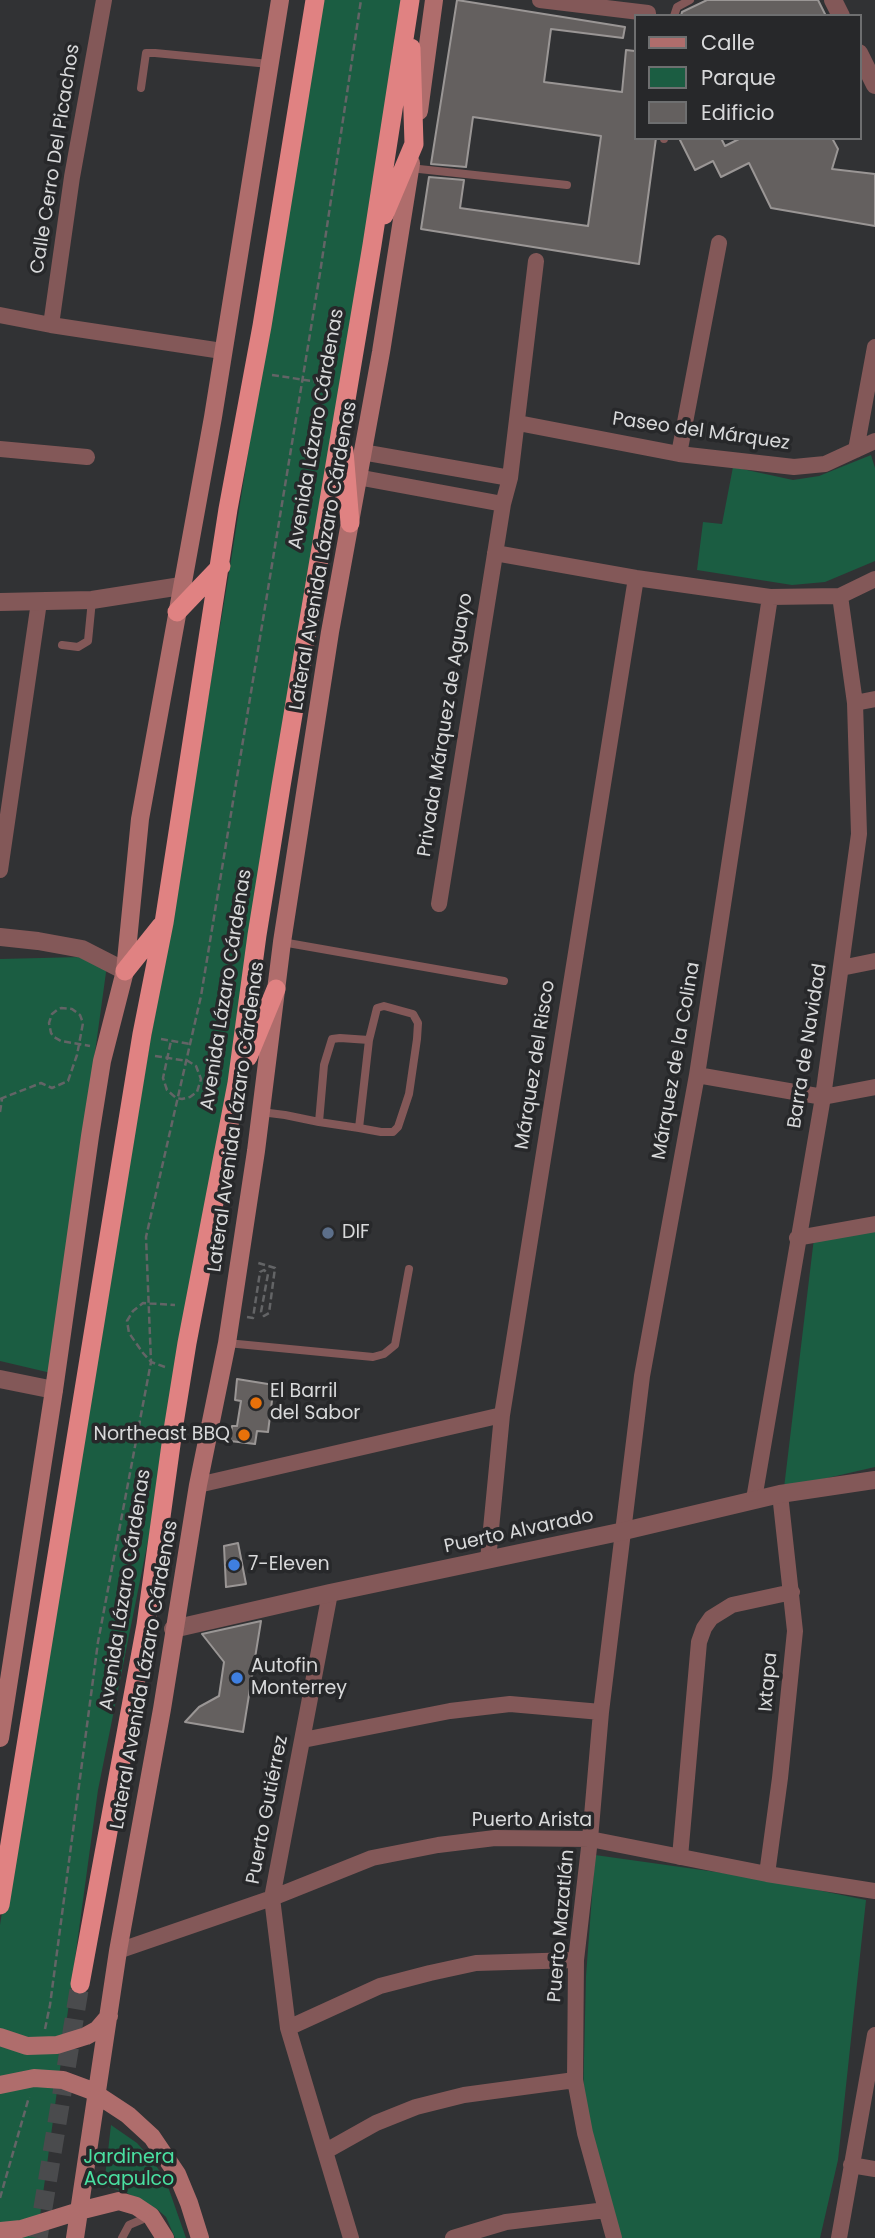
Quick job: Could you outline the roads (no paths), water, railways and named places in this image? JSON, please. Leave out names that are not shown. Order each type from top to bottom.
[{"type":"highway","points":[[300,0],[309,40]]},
{"type":"highway","points":[[0,1905],[128,1116],[164,923],[228,509],[262,326],[315,0]]},
{"type":"highway","points":[[372,245],[414,144],[410,0]]},
{"type":"highway","name":"Avenida Lázaro Cárdenas","points":[[80,1984],[146,1625],[187,1343],[237,1083],[261,908],[344,390],[372,245],[410,0]]},
{"type":"highway","points":[[344,390],[341,423],[350,523]]},
{"type":"highway","points":[[177,612],[220,566]]},
{"type":"highway","points":[[125,971],[164,923]]},
{"type":"highway","points":[[237,1083],[276,989]]},
{"type":"main road","points":[[0,1738],[5,1662],[54,1390],[102,1061],[125,971],[140,819],[213,417],[280,0]]},
{"type":"main road","name":"Lateral Avenida Lázaro Cárdenas","points":[[75,2238],[118,1951],[162,1709],[198,1485],[227,1343],[261,1112],[282,942],[330,632],[381,352],[434,0]]},
{"type":"main road","points":[[0,2037],[27,2046],[57,2045],[86,2036],[102,2026],[109,2016]]},
{"type":"main road","points":[[0,2085],[34,2078],[70,2082],[97,2094],[128,2115],[141,2125],[165,2155],[184,2188],[200,2238]]},
{"type":"main road","points":[[0,2231],[21,2229],[119,2201],[136,2206],[151,2216],[165,2238]]},
{"type":"street","name":"Calle Cerro Del Picachos","points":[[51,326],[72,177],[104,0]]},
{"type":"street","points":[[540,0],[587,3],[648,13]]},
{"type":"street","points":[[866,58],[875,85]]},
{"type":"street","points":[[679,454],[719,243]]},
{"type":"street","points":[[518,423],[536,261]]},
{"type":"street","points":[[0,315],[51,326],[222,351]]},
{"type":"street","points":[[856,450],[875,347]]},
{"type":"street","name":"Paseo del Márquez","points":[[518,423],[679,454],[794,467],[825,464],[875,441]]},
{"type":"street","name":"Privada Márquez de Aguayo","points":[[439,904],[518,423]]},
{"type":"street","points":[[0,449],[88,457]]},
{"type":"street","points":[[362,452],[510,478]]},
{"type":"street","points":[[357,477],[503,504]]},
{"type":"street","points":[[495,553],[636,578],[770,597],[840,596],[875,579]]},
{"type":"street","name":"Márquez del Risco","points":[[488,1560],[502,1415],[636,578]]},
{"type":"street","points":[[0,602],[92,600],[181,586]]},
{"type":"street","name":"Barra de Navidad","points":[[754,1499],[823,1097],[841,968],[867,832],[855,703],[840,596]]},
{"type":"street","name":"Márquez de la Colina","points":[[624,1531],[642,1376],[697,1075],[770,597]]},
{"type":"street","points":[[0,870],[39,602]]},
{"type":"street","points":[[855,703],[875,699]]},
{"type":"street","points":[[0,937],[82,949],[125,971]]},
{"type":"street","points":[[841,968],[875,961]]},
{"type":"street","points":[[697,1075],[823,1097],[875,1087]]},
{"type":"street","points":[[797,1238],[875,1224]]},
{"type":"street","points":[[0,1379],[54,1390]]},
{"type":"street","points":[[198,1485],[502,1415]]},
{"type":"street","name":"Puerto Alvarado","points":[[173,1629],[624,1531],[754,1499],[875,1480]]},
{"type":"street","name":"Ixtapa","points":[[767,1874],[795,1631],[780,1494]]},
{"type":"street","name":"Puerto Mazatlán","points":[[614,2238],[585,2133],[575,2080],[576,1960],[601,1712],[624,1531]]},
{"type":"street","points":[[680,1857],[699,1642],[704,1628],[711,1618],[732,1605],[792,1592]]},
{"type":"street","name":"Puerto Gutiérrez","points":[[330,1593],[272,1898],[288,2028],[351,2238]]},
{"type":"street","points":[[303,1740],[450,1711],[510,1704],[601,1712]]},
{"type":"street","name":"Puerto Arista","points":[[118,1951],[272,1898],[372,1858],[438,1845],[495,1838],[590,1839],[767,1874],[875,1891]]},
{"type":"street","points":[[288,2028],[380,1986],[430,1973],[477,1963],[576,1960]]},
{"type":"street","points":[[839,2238],[875,2035]]},
{"type":"street","points":[[326,2151],[376,2123],[416,2107],[464,2095],[575,2080]]},
{"type":"street","points":[[851,2165],[875,2169]]},
{"type":"street","points":[[453,2238],[506,2222],[606,2210]]},
{"type":"lane","points":[[675,14],[677,7],[690,0]]},
{"type":"lane","points":[[141,88],[146,53],[269,64]]},
{"type":"lane","points":[[410,168],[567,185]]},
{"type":"lane","points":[[62,645],[78,647],[88,640],[92,600]]},
{"type":"lane","points":[[282,942],[504,981]]},
{"type":"lane","points":[[261,1112],[381,1132],[393,1132],[398,1127],[409,1094],[418,1023],[414,1014],[384,1006],[377,1008],[369,1040],[359,1128]]},
{"type":"lane","points":[[319,1122],[324,1065],[332,1040],[369,1040]]},
{"type":"lane","points":[[227,1343],[373,1357],[384,1354],[395,1345],[409,1269]]},
{"type":"lane","points":[[122,2238],[129,2225],[151,2216]]},
{"type":"tunnel","points":[[38,2238],[80,1984]]},
{"type":"place","name":"DIF","points":[[328,1233]]},
{"type":"place","name":"El Barril del Sabor","points":[[256,1403]]},
{"type":"place","name":"Northeast BBQ","points":[[244,1435]]},
{"type":"place","name":"7-Eleven","points":[[234,1565]]},
{"type":"place","name":"Autofin Monterrey","points":[[237,1678]]},
{"type":"park label","name":"Jardinera Acapulco","points":[[129,2169]]}]
